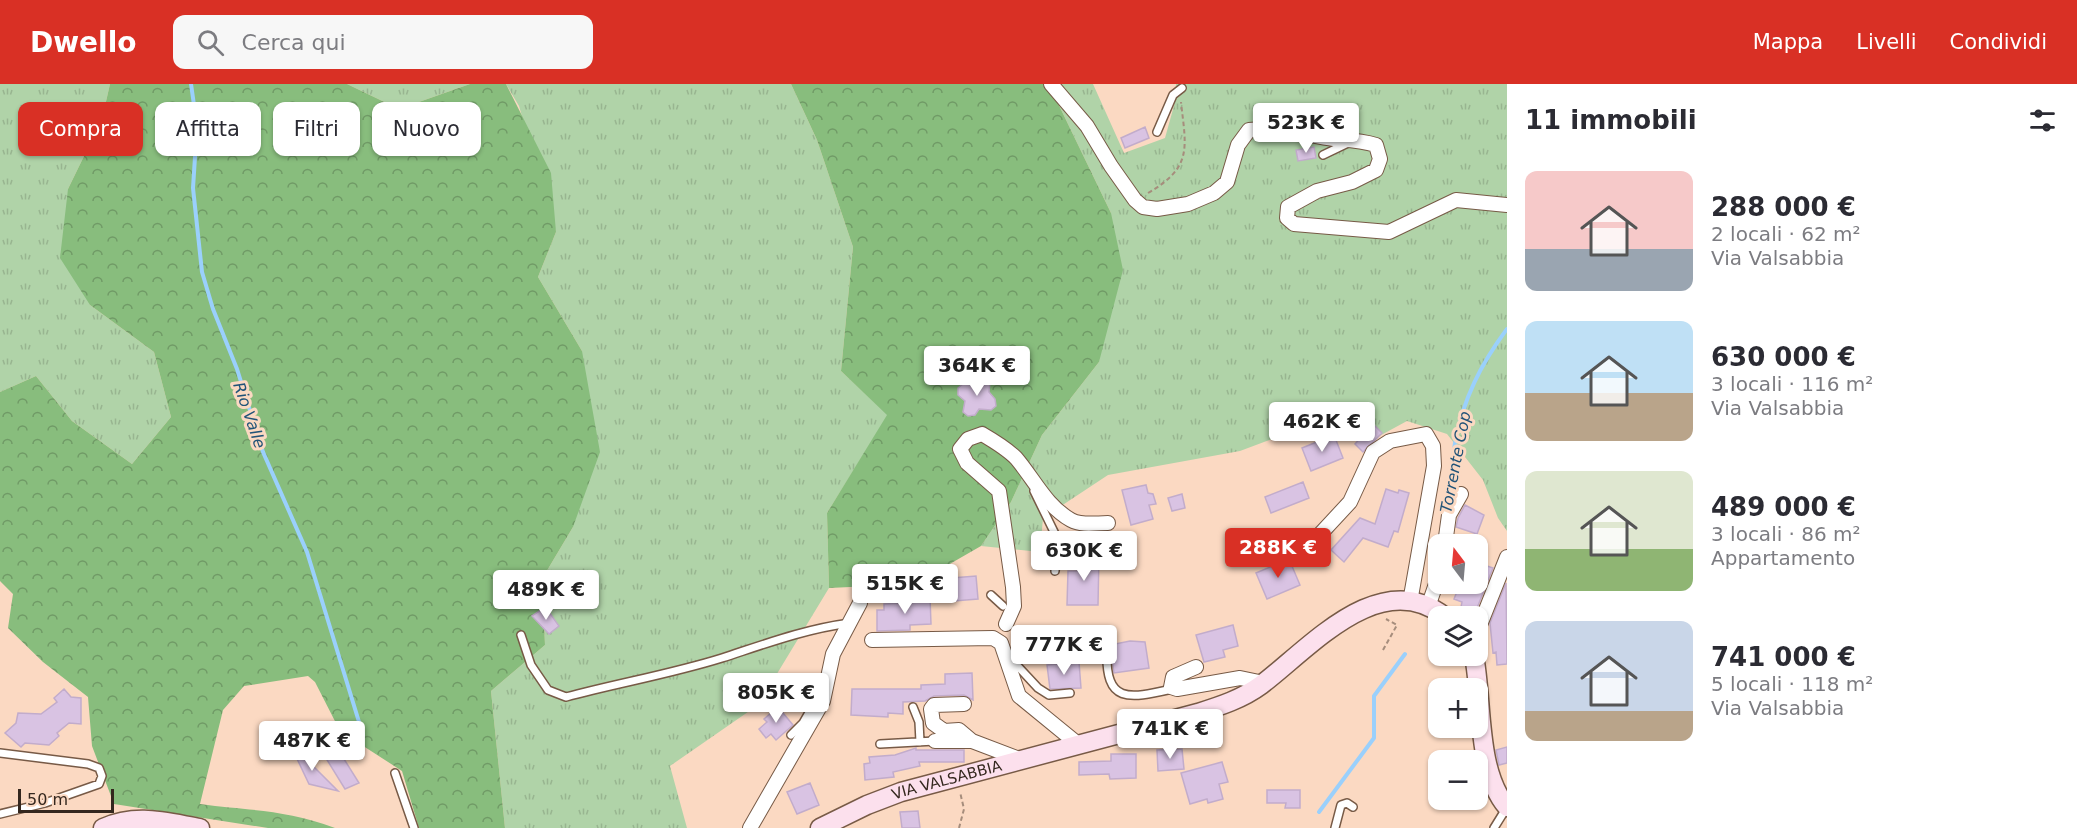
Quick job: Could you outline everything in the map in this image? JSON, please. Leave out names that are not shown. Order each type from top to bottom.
[{"type":"main road","name":"VIA VALSABBIA","points":[[820,828],[867,805],[901,792],[1232,702],[1264,682],[1342,620],[1365,607],[1410,602],[1428,607]]},
{"type":"main road","points":[[1476,666],[1487,763],[1493,786],[1507,807]]},
{"type":"main road","points":[[103,828],[120,820],[142,818],[200,828]]},
{"type":"street","points":[[1051,84],[1087,126],[1135,200],[1143,207],[1157,209],[1188,204],[1214,193],[1227,182],[1238,145],[1249,130],[1269,128],[1376,145],[1380,159],[1376,170],[1352,182],[1317,191],[1288,207],[1287,218],[1294,224],[1389,232],[1456,200],[1507,205]]},
{"type":"street","points":[[1311,544],[1350,502],[1373,452],[1390,441],[1426,434],[1433,446],[1434,466],[1410,602]]},
{"type":"street","points":[[1006,624],[1014,606],[1013,587],[999,491],[967,463],[960,449],[968,439],[982,435],[997,442],[1015,458],[1042,495],[1072,520],[1087,524],[1113,522]]},
{"type":"street","points":[[1446,534],[1449,515],[1461,494]]},
{"type":"street","points":[[1488,606],[1507,557]]},
{"type":"street","points":[[750,828],[823,701],[833,654],[860,603]]},
{"type":"street","points":[[1003,606],[1009,661]]},
{"type":"street","points":[[872,640],[993,638],[1001,643],[1019,696],[1080,745]]},
{"type":"street","points":[[1199,666],[1173,677],[1170,685],[1173,689],[1240,678],[1264,682]]},
{"type":"street","points":[[964,704],[934,705],[931,713],[933,723],[944,731],[959,730],[972,741],[1022,760]]},
{"type":"street","points":[[935,741],[972,741]]},
{"type":"lane","points":[[1157,132],[1173,95],[1182,88]]},
{"type":"lane","points":[[1323,155],[1355,140]]},
{"type":"lane","points":[[1032,480],[1035,494],[1058,540],[1055,571]]},
{"type":"lane","points":[[1058,540],[1071,539],[1090,544]]},
{"type":"lane","points":[[991,595],[1003,606]]},
{"type":"lane","points":[[521,635],[531,665],[548,690],[566,697],[721,658],[756,644],[822,627],[850,623]]},
{"type":"lane","points":[[1107,650],[1106,671],[1110,684],[1118,693],[1128,696],[1173,689]]},
{"type":"lane","points":[[1009,661],[1049,695],[1070,693]]},
{"type":"lane","points":[[791,735],[803,723],[815,699],[826,686]]},
{"type":"lane","points":[[913,707],[919,722],[920,742]]},
{"type":"lane","points":[[880,744],[935,741]]},
{"type":"lane","points":[[0,753],[88,764],[99,768],[102,776],[99,784],[81,792],[0,814]]},
{"type":"lane","points":[[395,773],[414,828]]},
{"type":"lane","points":[[1335,828],[1341,805],[1347,803],[1353,807]]},
{"type":"lane","points":[[1494,828],[1507,807]]},
{"type":"path","points":[[1135,200],[1164,183],[1182,166],[1186,140],[1182,88]]},
{"type":"path","points":[[1365,607],[1397,625],[1383,650]]},
{"type":"path","points":[[959,787],[964,809],[959,828]]},
{"type":"green space","points":[[0,84],[110,84],[106,102],[18,102],[18,156],[84,156],[68,189],[90,305],[154,352],[171,417],[132,464],[72,421],[36,376],[0,392]]},
{"type":"green space","points":[[110,84],[347,84],[384,102],[372,102],[372,156],[481,156],[481,102],[419,102],[470,84],[506,84],[551,173],[556,232],[538,277],[582,351],[600,452],[573,527],[542,579],[545,645],[491,691],[505,828],[419,828],[402,771],[340,731],[315,682],[308,676],[244,686],[223,710],[200,804],[300,817],[335,828],[268,828],[114,804],[92,746],[88,697],[43,662],[8,628],[13,594],[0,581],[0,392],[36,376],[72,421],[132,464],[171,417],[154,352],[90,305],[60,258],[68,189],[84,156],[143,156],[143,102],[106,102]]},
{"type":"green space","points":[[347,84],[470,84],[419,102],[384,102]]},
{"type":"green space","points":[[506,84],[791,84],[817,140],[853,247],[841,371],[888,415],[827,513],[829,588],[758,705],[670,766],[687,828],[505,828],[491,691],[545,645],[542,579],[573,527],[582,351],[538,277],[556,232],[519,106]]},
{"type":"green space","points":[[791,84],[1052,84],[1053,93],[1111,213],[1123,270],[1099,362],[1042,435],[1011,502],[981,546],[915,584],[829,588],[827,513],[887,415],[841,371],[853,247],[817,140]]},
{"type":"green space","points":[[1052,84],[1093,84],[1124,153],[1165,138],[1175,102],[1176,84],[1507,84],[1507,531],[1498,518],[1483,480],[1447,434],[1407,421],[1372,440],[1349,410],[1240,451],[1108,475],[1043,518],[1040,552],[981,546],[1011,502],[1042,435],[1099,362],[1111,213],[1053,93]]},
{"type":"building","points":[[1145,127],[1149,138],[1125,148],[1121,138]]},
{"type":"building","points":[[1314,147],[1316,158],[1298,161],[1296,150]]},
{"type":"building","points":[[980,378],[990,382],[989,392],[995,399],[996,406],[991,410],[979,409],[975,415],[968,416],[963,412],[965,401],[958,395],[958,388],[963,384],[973,384]]},
{"type":"building","points":[[1373,424],[1382,433],[1363,452],[1355,444]]},
{"type":"building","points":[[1334,435],[1343,458],[1311,471],[1302,448]]},
{"type":"building","points":[[1303,482],[1309,498],[1271,513],[1265,497]]},
{"type":"building","points":[[1146,485],[1148,493],[1153,494],[1156,504],[1149,505],[1153,519],[1131,525],[1122,490]]},
{"type":"building","points":[[1386,489],[1398,493],[1399,490],[1409,493],[1398,532],[1394,531],[1388,547],[1363,538],[1344,562],[1331,550],[1360,518],[1375,524]]},
{"type":"building","points":[[1182,494],[1185,508],[1172,511],[1168,498]]},
{"type":"building","points":[[1465,505],[1484,515],[1477,534],[1456,527]]},
{"type":"building","points":[[1079,554],[1099,554],[1098,605],[1067,605],[1068,571],[1079,571]]},
{"type":"building","points":[[1289,559],[1300,585],[1267,599],[1256,573]]},
{"type":"building","points":[[1488,566],[1493,568],[1488,580]]},
{"type":"building","points":[[976,576],[978,599],[954,601],[952,578]]},
{"type":"building","points":[[1506,583],[1507,664],[1497,665],[1496,652],[1493,653],[1490,623]]},
{"type":"building","points":[[1456,594],[1483,594],[1478,606],[1461,606],[1462,602],[1454,599]]},
{"type":"building","points":[[930,597],[931,624],[910,625],[910,630],[877,631],[877,610],[884,610],[884,604],[906,603],[906,598]]},
{"type":"building","points":[[541,610],[545,615],[549,612],[559,626],[549,634],[532,616]]},
{"type":"building","points":[[1233,625],[1238,646],[1223,650],[1225,657],[1204,662],[1196,635]]},
{"type":"building","points":[[1130,641],[1145,642],[1149,668],[1114,673],[1110,645]]},
{"type":"building","points":[[1079,662],[1081,688],[1050,689],[1047,665]]},
{"type":"building","points":[[972,673],[973,700],[964,695],[934,696],[925,701],[903,702],[903,714],[888,713],[888,717],[851,715],[852,689],[921,689],[921,685],[945,684],[945,674]]},
{"type":"building","points":[[64,689],[71,697],[81,698],[81,724],[69,723],[57,733],[59,736],[49,745],[25,743],[21,747],[5,733],[16,723],[18,713],[41,714],[57,702],[54,698]]},
{"type":"building","points":[[778,707],[793,725],[776,740],[771,734],[766,738],[759,729],[767,722],[764,719]]},
{"type":"building","points":[[289,742],[338,791],[309,784]]},
{"type":"building","points":[[1507,747],[1507,763],[1499,765],[1496,750]]},
{"type":"building","points":[[916,748],[916,750],[964,750],[964,762],[919,762],[920,766],[893,772],[894,777],[865,780],[864,764],[870,763],[869,757],[895,755]]},
{"type":"building","points":[[1182,749],[1184,769],[1158,771],[1157,750]]},
{"type":"building","points":[[1111,754],[1136,754],[1136,778],[1110,779],[1109,774],[1079,775],[1079,762],[1111,761]]},
{"type":"building","points":[[324,755],[344,759],[359,783],[345,789]]},
{"type":"building","points":[[1222,762],[1228,782],[1219,784],[1223,799],[1208,803],[1207,799],[1190,804],[1181,773]]},
{"type":"building","points":[[810,783],[819,805],[797,814],[787,792]]},
{"type":"building","points":[[1267,790],[1300,790],[1300,808],[1285,808],[1286,803],[1267,803]]},
{"type":"building","points":[[918,811],[920,828],[902,828],[900,812]]},
{"type":"waterway","name":"Rio Valle","points":[[191,84],[197,126],[193,188],[202,272],[213,309],[237,369],[263,452],[307,552],[363,735]]},
{"type":"waterway","name":"Torrente Cop","points":[[1447,507],[1458,427],[1468,397],[1489,355],[1507,329]]},
{"type":"waterway","name":"Torrente Cop","points":[[1319,812],[1374,738],[1374,696],[1405,654]]}]
